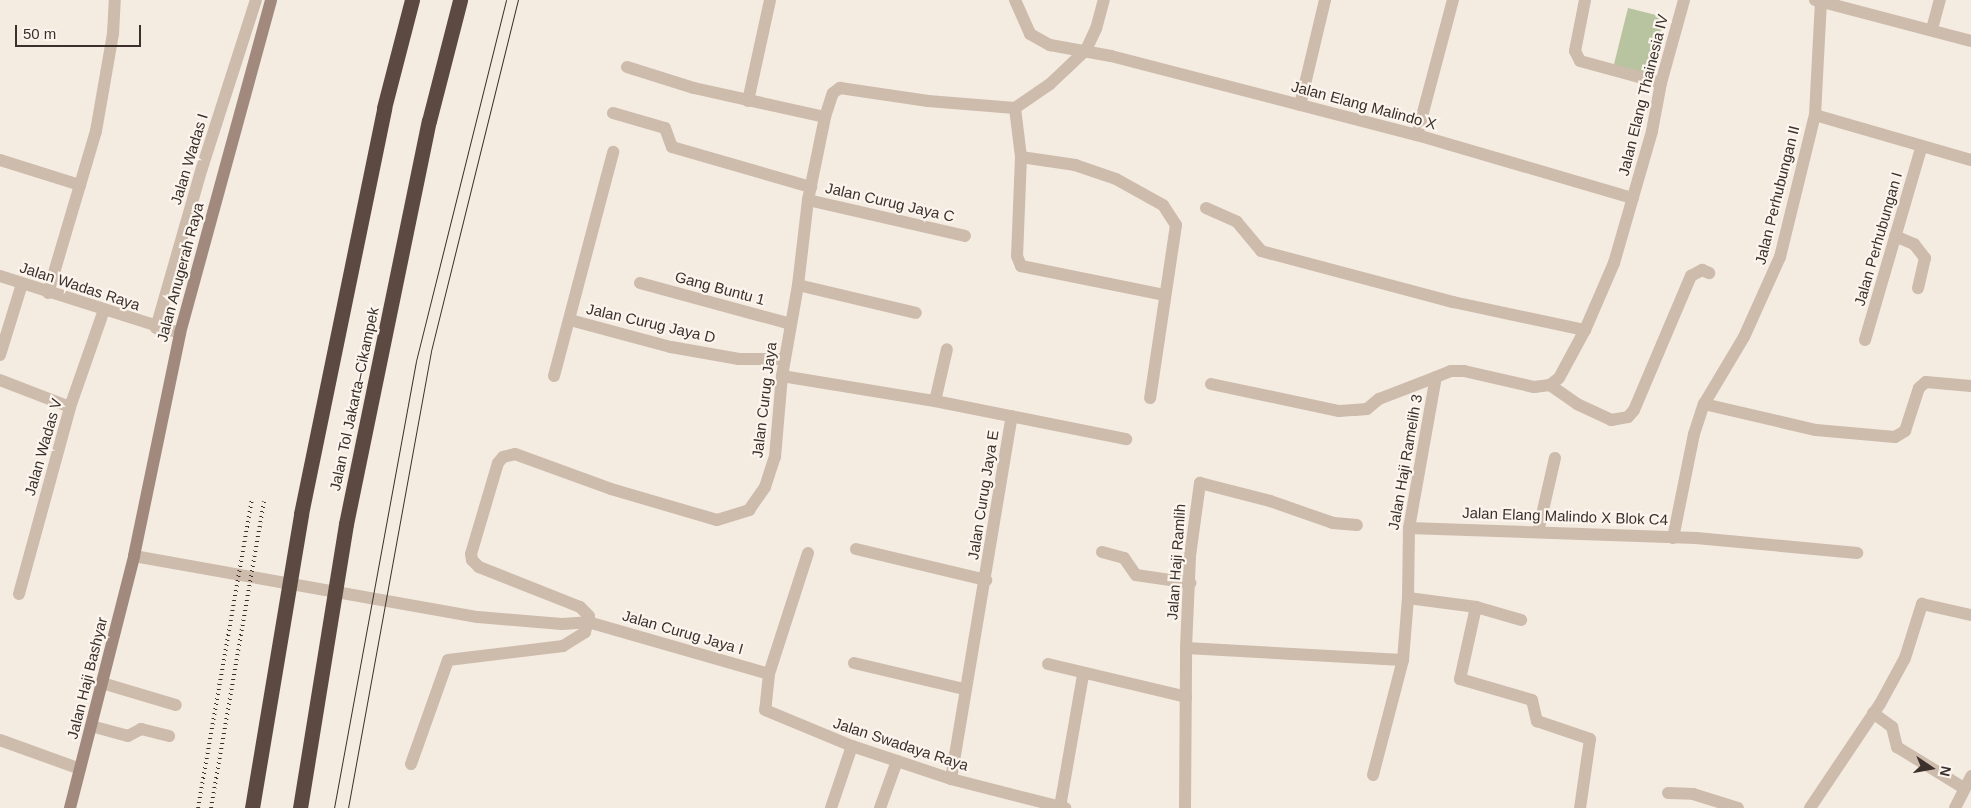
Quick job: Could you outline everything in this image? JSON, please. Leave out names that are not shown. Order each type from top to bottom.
[{"type":"highway","name":"Jalan Tol Jakarta–Cikampek","points":[[252,808],[301,514],[384,108],[412,0]]},
{"type":"highway","name":"Jalan Tol Jakarta–Cikampek","points":[[300,808],[348,514],[429,121],[460,0]]},
{"type":"street","points":[[48,292],[96,131],[105,86],[115,0]]},
{"type":"street","name":"Jalan Wadas I","points":[[156,328],[202,168],[256,0]]},
{"type":"street","name":"Jalan Anugerah Raya","points":[[134,556],[180,334],[271,0]]},
{"type":"street","points":[[748,101],[770,0]]},
{"type":"street","name":"Jalan Elang Malindo X","points":[[1015,0],[1024,26],[1036,39],[1050,45],[1086,50],[1417,135],[1633,198]]},
{"type":"street","points":[[1104,0],[1096,29],[1086,50],[1050,84],[1015,108],[1021,157],[1017,256],[1021,266],[1165,295]]},
{"type":"street","points":[[1300,105],[1324,0]]},
{"type":"street","points":[[1417,135],[1452,0]]},
{"type":"street","points":[[1585,0],[1575,51],[1580,62],[1661,83]]},
{"type":"street","name":"Jalan Elang Thainesia IV","points":[[1633,198],[1652,131],[1661,83],[1684,0]]},
{"type":"street","points":[[1932,29],[1940,0]]},
{"type":"street","points":[[1818,1],[1971,40]]},
{"type":"street","name":"Jalan Perhubungan II","points":[[1704,404],[1749,329],[1780,258],[1815,115],[1818,1]]},
{"type":"street","points":[[627,67],[748,101],[825,117]]},
{"type":"street","name":"Jalan Curug Jaya","points":[[588,622],[589,616],[580,607],[479,567],[472,560],[471,554],[498,463],[503,458],[515,454],[610,489],[718,520],[736,516],[749,510],[765,487],[775,457],[782,376],[798,285],[808,200],[829,99],[840,88],[928,101],[1015,108]]},
{"type":"street","points":[[613,113],[665,128],[672,147],[811,187]]},
{"type":"street","points":[[1815,115],[1921,148],[1971,160]]},
{"type":"street","name":"Jalan Perhubungan I","points":[[1865,340],[1921,148]]},
{"type":"street","points":[[554,376],[612,152]]},
{"type":"street","points":[[1021,157],[1075,165],[1116,179],[1162,205],[1176,224],[1150,398]]},
{"type":"street","points":[[0,160],[80,185]]},
{"type":"street","points":[[1633,198],[1614,263],[1585,330],[1559,378],[1550,385],[1577,404],[1611,420],[1628,417],[1634,410],[1691,276],[1702,270],[1709,273]]},
{"type":"street","name":"Jalan Curug Jaya C","points":[[808,200],[965,236]]},
{"type":"street","points":[[1206,208],[1237,222],[1261,251],[1453,302],[1585,330]]},
{"type":"street","points":[[1895,236],[1914,244],[1925,258],[1918,288]]},
{"type":"street","name":"Jalan Wadas Raya","points":[[0,276],[156,328],[180,334]]},
{"type":"street","name":"Gang Buntu 1","points":[[640,283],[791,324]]},
{"type":"street","points":[[0,355],[22,284]]},
{"type":"street","points":[[798,285],[916,313]]},
{"type":"street","name":"Jalan Wadas V","points":[[19,594],[70,407],[104,310]]},
{"type":"street","name":"Jalan Curug Jaya D","points":[[570,320],[671,347],[739,359],[785,359]]},
{"type":"street","points":[[935,401],[947,349]]},
{"type":"street","name":"Jalan Haji Ramelih 3","points":[[1373,775],[1403,660],[1408,598],[1408,528],[1436,377],[1451,371],[1464,371],[1534,387],[1550,385]]},
{"type":"street","name":"Jalan Curug Jaya E","points":[[782,376],[935,401],[1012,416],[986,580],[964,689],[951,780]]},
{"type":"street","points":[[1211,384],[1347,410],[1367,409],[1379,399],[1436,377]]},
{"type":"street","points":[[0,380],[70,407]]},
{"type":"street","points":[[1704,404],[1816,430],[1895,437],[1905,430],[1919,388],[1926,382],[1971,386]]},
{"type":"street","name":"Jalan Elang Malindo X Blok C4","points":[[1408,528],[1673,538],[1694,434],[1704,404]]},
{"type":"street","points":[[1012,416],[1126,440]]},
{"type":"street","points":[[1538,532],[1555,458]]},
{"type":"street","name":"Jalan Haji Ramlih","points":[[1185,808],[1186,648],[1190,583],[1200,483],[1270,501],[1334,523],[1357,525]]},
{"type":"street","points":[[1673,538],[1857,553]]},
{"type":"street","points":[[856,549],[986,580]]},
{"type":"street","points":[[1102,552],[1124,558],[1136,575],[1190,583]]},
{"type":"street","points":[[768,674],[808,553]]},
{"type":"street","points":[[134,556],[229,575],[478,617],[562,624],[588,622],[585,632],[564,646],[448,660],[411,764]]},
{"type":"street","name":"Jalan Haji Bashyar","points":[[70,808],[134,556]]},
{"type":"street","points":[[1408,598],[1476,607],[1521,620]]},
{"type":"street","points":[[1810,808],[1873,713],[1905,658],[1922,604],[1971,615]]},
{"type":"street","points":[[1476,607],[1460,679],[1532,700],[1537,721],[1590,739],[1580,808]]},
{"type":"street","name":"Jalan Curug Jaya I","points":[[588,622],[768,674]]},
{"type":"street","points":[[1186,648],[1403,660]]},
{"type":"street","points":[[854,663],[964,689]]},
{"type":"street","points":[[1048,664],[1083,675],[1186,697]]},
{"type":"street","name":"Jalan Swadaya Raya","points":[[768,674],[765,710],[852,746],[951,780],[1062,807]]},
{"type":"street","points":[[1062,807],[1083,675]]},
{"type":"street","points":[[102,683],[176,705]]},
{"type":"street","points":[[1873,713],[1892,727],[1897,747],[1964,788]]},
{"type":"street","points":[[91,726],[128,736],[140,728],[169,736]]},
{"type":"street","points":[[0,740],[80,769]]},
{"type":"street","points":[[831,808],[852,746]]},
{"type":"street","points":[[880,808],[897,761]]},
{"type":"street","points":[[1955,808],[1971,776]]},
{"type":"street","points":[[1668,793],[1693,794],[1738,808]]},
{"type":"green space","points":[[1628,8],[1665,17],[1650,76],[1613,67]]},
{"type":"tram line","points":[[334,808],[416,361],[506,0]]},
{"type":"tram line","points":[[348,808],[431,351],[518,0]]},
{"type":"railway","points":[[198,808],[252,499]]},
{"type":"railway","points":[[211,808],[264,502]]}]
